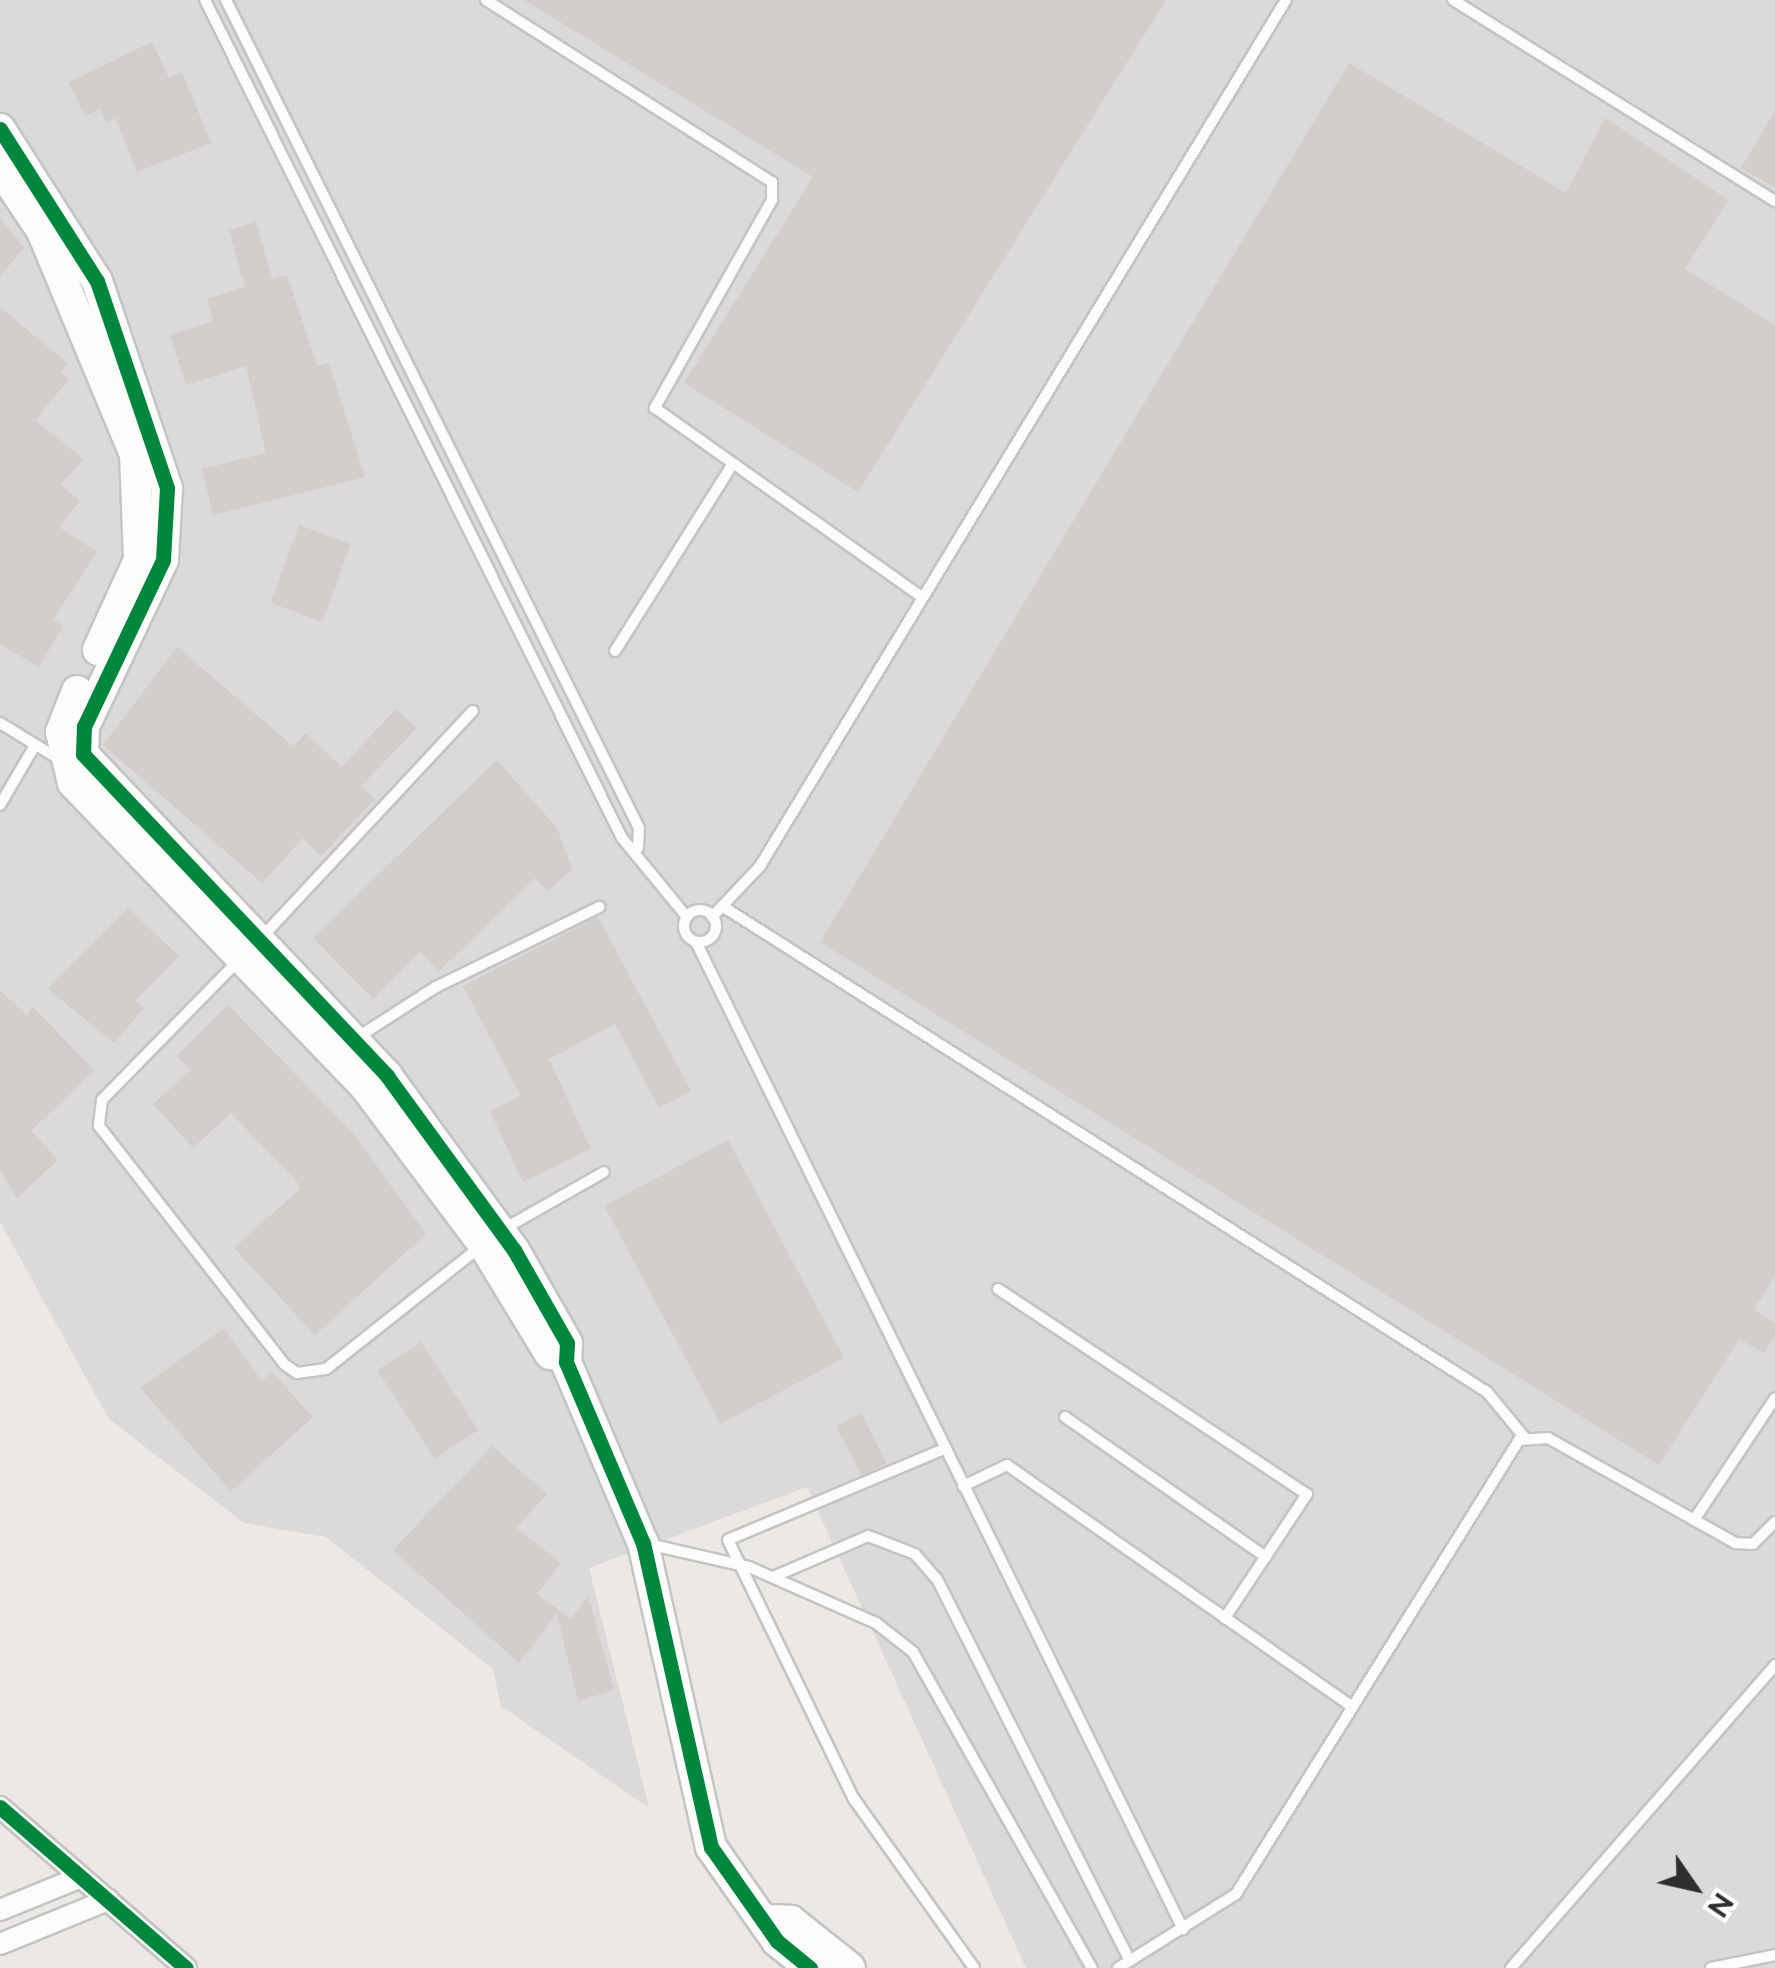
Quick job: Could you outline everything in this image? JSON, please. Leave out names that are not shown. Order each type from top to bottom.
[{"type":"street","points":[[0,129],[97,282],[167,488],[170,533],[155,583],[84,726],[76,765]]},
{"type":"street","points":[[0,168],[42,231],[99,356],[143,498],[139,560],[67,712],[76,765],[346,1049],[492,1237],[567,1343],[566,1362],[644,1544],[711,1847],[810,1968]]},
{"type":"street","points":[[0,1807],[186,1968]]},
{"type":"street","points":[[0,1910],[80,1877]]},
{"type":"street","points":[[0,1944],[108,1900]]},
{"type":"street","points":[[767,1920],[791,1921],[850,1968]]},
{"type":"lane","points":[[205,0],[622,838],[638,848],[687,916],[685,932],[696,942],[1183,1929]]},
{"type":"lane","points":[[226,0],[638,828],[638,848]]},
{"type":"lane","points":[[486,0],[772,182],[772,200],[654,408],[731,467],[922,597]]},
{"type":"lane","points":[[687,916],[712,916],[760,866],[1286,0]]},
{"type":"lane","points":[[1453,0],[1775,201]]},
{"type":"lane","points":[[615,651],[731,467]]},
{"type":"lane","points":[[473,712],[102,1100],[99,1126],[284,1364],[297,1373],[326,1368],[492,1237],[604,1172]]},
{"type":"lane","points":[[0,723],[35,746],[76,765]]},
{"type":"lane","points":[[0,804],[35,746]]},
{"type":"lane","points":[[722,906],[1488,1392],[1525,1438]]},
{"type":"lane","points":[[346,1049],[436,987],[599,907]]},
{"type":"lane","points":[[696,942],[714,934],[712,916]]},
{"type":"lane","points":[[998,1288],[1307,1494],[1225,1618]]},
{"type":"lane","points":[[1694,1520],[1775,1398]]},
{"type":"lane","points":[[1065,1417],[1266,1557]]},
{"type":"lane","points":[[1525,1438],[1548,1438],[1694,1520],[1753,1544],[1775,1522]]},
{"type":"lane","points":[[1118,1968],[1236,1894],[1525,1438]]},
{"type":"lane","points":[[944,1449],[728,1540],[854,1799],[974,1968]]},
{"type":"lane","points":[[963,1486],[1007,1464],[1353,1707]]},
{"type":"lane","points":[[773,1577],[868,1536],[915,1554],[937,1578],[1130,1961]]},
{"type":"lane","points":[[644,1544],[738,1564],[773,1577],[876,1623],[913,1652],[1092,1968]]},
{"type":"lane","points":[[1511,1968],[1775,1665]]},
{"type":"lane","points":[[1711,1968],[1775,1955]]},
{"type":"shaded area","points":[[0,0],[1775,0],[1775,1968],[1026,1968],[807,1487],[589,1568],[649,1808],[501,1706],[493,1669],[326,1537],[244,1523],[109,1419],[0,1222]]},
{"type":"building","points":[[524,0],[1166,0],[858,492],[684,383],[813,177]]},
{"type":"building","points":[[152,42],[169,78],[182,72],[211,143],[137,172],[116,118],[106,123],[100,109],[85,116],[69,82]]},
{"type":"building","points":[[1349,63],[1566,193],[1605,118],[1728,200],[1685,269],[1775,325],[1775,1275],[1754,1310],[1775,1323],[1775,1336],[1764,1353],[1739,1339],[1659,1465],[820,942]]},
{"type":"building","points":[[1775,111],[1775,188],[1741,168]]},
{"type":"building","points":[[0,218],[24,248],[0,276]]},
{"type":"building","points":[[256,222],[272,279],[287,275],[317,366],[329,363],[365,477],[213,515],[202,469],[266,453],[246,366],[186,385],[170,335],[213,321],[207,299],[245,287],[229,230]]},
{"type":"building","points":[[0,307],[68,364],[61,372],[69,379],[35,420],[83,459],[61,485],[80,501],[59,527],[97,552],[53,620],[63,626],[39,667],[0,644]]},
{"type":"building","points":[[299,525],[351,544],[322,622],[271,603]]},
{"type":"building","points":[[177,647],[293,746],[306,733],[341,767],[396,709],[417,728],[361,786],[375,799],[321,856],[303,838],[262,883],[103,745]]},
{"type":"building","points":[[497,760],[557,828],[572,869],[548,891],[535,878],[439,971],[420,952],[373,999],[313,938]]},
{"type":"building","points":[[128,908],[179,956],[135,1001],[144,1008],[114,1043],[48,989]]},
{"type":"building","points":[[598,917],[691,1091],[659,1108],[615,1024],[549,1059],[591,1149],[523,1182],[490,1111],[521,1096],[463,986]]},
{"type":"building","points":[[0,990],[26,1015],[33,1007],[94,1070],[31,1131],[58,1160],[17,1198],[0,1169]]},
{"type":"building","points":[[228,1005],[353,1133],[426,1234],[315,1335],[234,1248],[300,1189],[297,1182],[231,1113],[193,1148],[153,1104],[191,1070],[177,1056]]},
{"type":"building","points":[[728,1140],[844,1358],[720,1424],[604,1206]]},
{"type":"building","points":[[224,1328],[262,1381],[272,1372],[313,1417],[231,1491],[140,1388]]},
{"type":"building","points":[[421,1342],[478,1430],[435,1458],[377,1370]]},
{"type":"building","points":[[861,1413],[887,1464],[862,1476],[836,1426]]},
{"type":"building","points":[[492,1446],[547,1494],[516,1528],[561,1563],[537,1594],[571,1619],[588,1595],[614,1690],[578,1701],[557,1614],[519,1663],[393,1550]]},
{"type":"cycle path","points":[[0,129],[97,281],[167,488],[163,560],[84,726],[83,754],[387,1076],[514,1250],[567,1343],[566,1362],[643,1543],[711,1847],[777,1941],[810,1968]]},
{"type":"cycle path","points":[[0,1807],[186,1968]]}]
